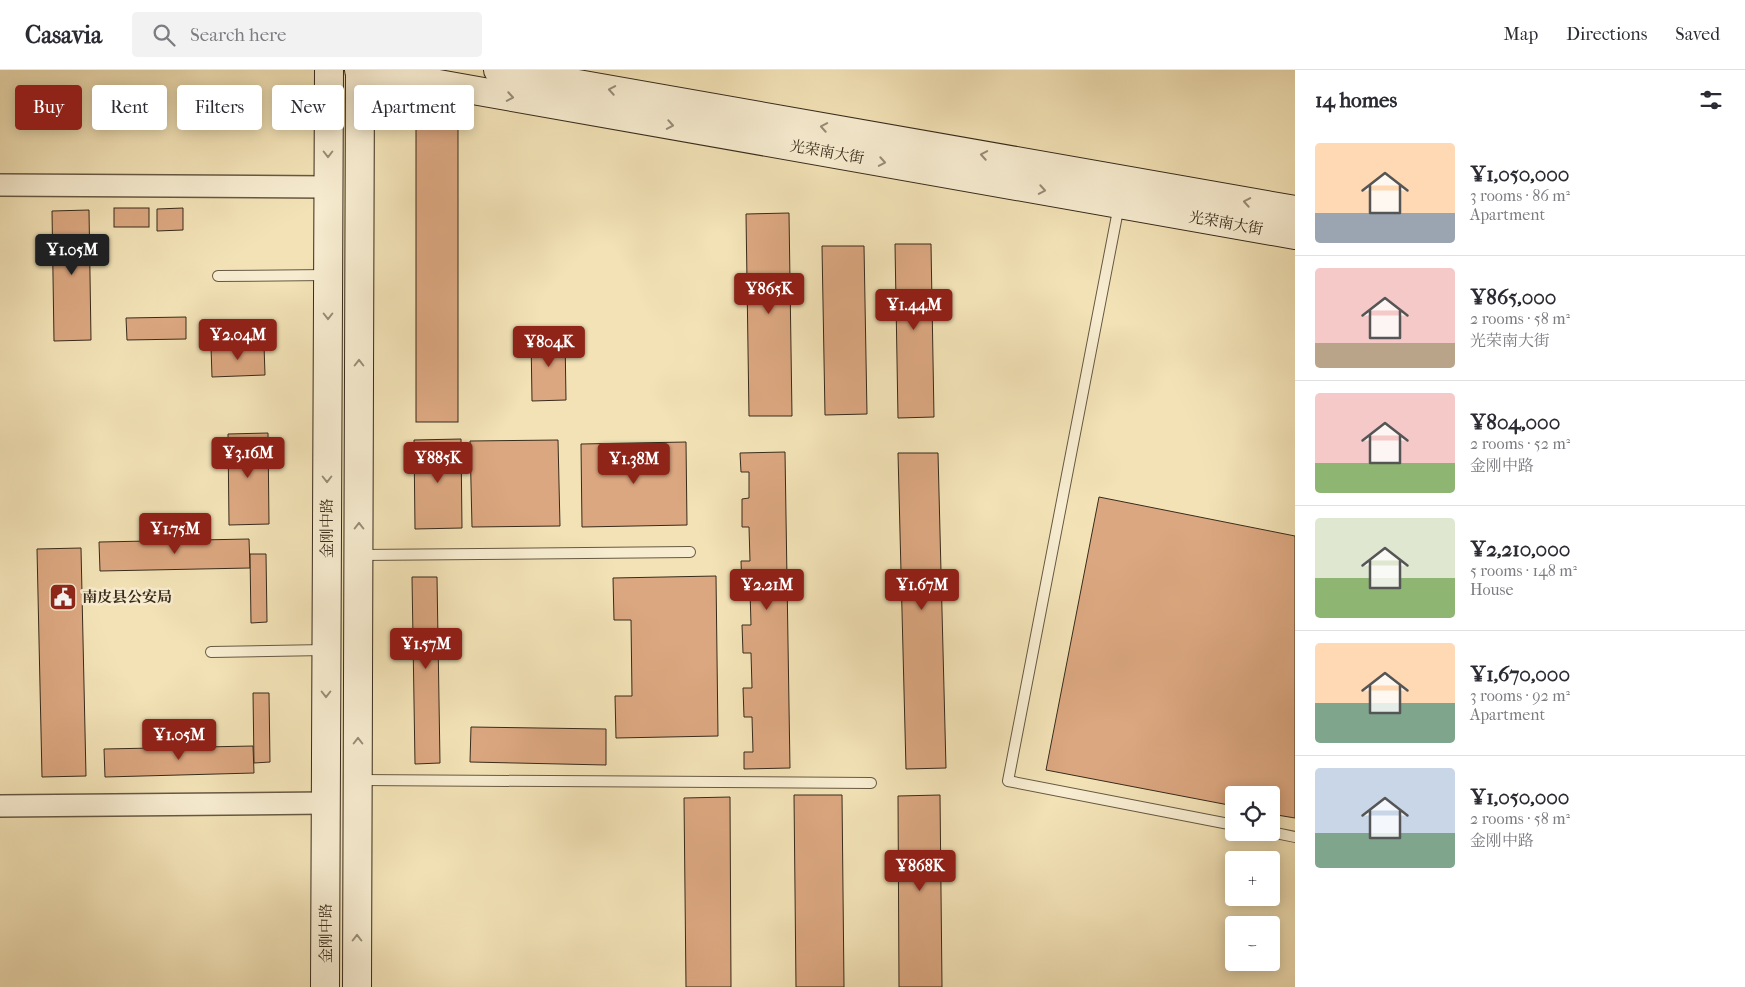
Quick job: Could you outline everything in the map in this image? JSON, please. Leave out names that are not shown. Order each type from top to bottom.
[{"type":"street","name":"金刚中路","points":[[325,987],[329,70]]},
{"type":"street","name":"金刚中路","points":[[357,987],[360,70]]},
{"type":"street","name":"光荣南大街","points":[[360,70],[1295,235]]},
{"type":"street","name":"光荣南大街","points":[[498,70],[1295,210]]},
{"type":"street","points":[[0,185],[328,187]]},
{"type":"street","points":[[0,806],[326,803]]},
{"type":"lane","points":[[1119,204],[1008,781],[1225,823]]},
{"type":"lane","points":[[218,276],[328,275]]},
{"type":"lane","points":[[359,556],[690,552]]},
{"type":"lane","points":[[211,652],[326,650]]},
{"type":"lane","points":[[358,780],[871,783]]},
{"type":"lane","points":[[1280,834],[1295,837]]},
{"type":"building","points":[[416,130],[458,130],[458,422],[416,422]]},
{"type":"building","points":[[114,208],[149,208],[149,227],[114,227]]},
{"type":"building","points":[[183,208],[183,230],[157,231],[157,209]]},
{"type":"building","points":[[89,210],[91,340],[54,341],[52,211]]},
{"type":"building","points":[[789,213],[792,416],[749,416],[746,214]]},
{"type":"building","points":[[895,244],[931,244],[934,417],[898,418]]},
{"type":"building","points":[[822,246],[864,246],[867,414],[825,415]]},
{"type":"building","points":[[186,317],[186,339],[127,340],[126,318]]},
{"type":"building","points":[[565,336],[566,400],[532,401],[531,337]]},
{"type":"building","points":[[264,345],[265,375],[212,377],[211,347]]},
{"type":"building","points":[[268,433],[269,524],[229,525],[228,434]]},
{"type":"building","points":[[461,439],[462,528],[415,529],[414,440]]},
{"type":"building","points":[[558,440],[560,526],[472,527],[470,441]]},
{"type":"building","points":[[686,442],[687,525],[582,527],[581,444]]},
{"type":"building","points":[[785,452],[790,768],[744,769],[744,752],[753,752],[752,717],[744,717],[743,688],[752,688],[751,653],[743,653],[742,625],[751,625],[750,591],[742,591],[741,561],[750,561],[749,527],[742,527],[742,499],[749,498],[749,472],[741,472],[740,453]]},
{"type":"building","points":[[898,453],[938,453],[946,768],[906,769]]},
{"type":"building","points":[[1099,497],[1295,536],[1295,818],[1280,816],[1280,786],[1225,786],[1225,804],[1046,770]]},
{"type":"building","points":[[249,539],[250,568],[100,571],[99,542]]},
{"type":"building","points":[[81,548],[86,776],[42,777],[37,549]]},
{"type":"building","points":[[250,554],[266,554],[267,622],[251,623]]},
{"type":"building","points":[[716,576],[718,736],[616,738],[615,696],[632,696],[631,620],[614,620],[613,578]]},
{"type":"building","points":[[412,577],[437,577],[440,763],[415,764]]},
{"type":"building","points":[[253,693],[269,693],[270,762],[254,763]]},
{"type":"building","points":[[471,727],[606,729],[606,765],[470,762]]},
{"type":"building","points":[[253,746],[254,773],[105,777],[104,749]]},
{"type":"building","points":[[794,795],[842,795],[844,987],[796,987]]},
{"type":"building","points":[[940,795],[942,987],[899,987],[898,796]]},
{"type":"building","points":[[730,797],[731,987],[686,987],[684,798]]},
{"type":"place","name":"南皮县公安局","points":[[63,597]]}]
